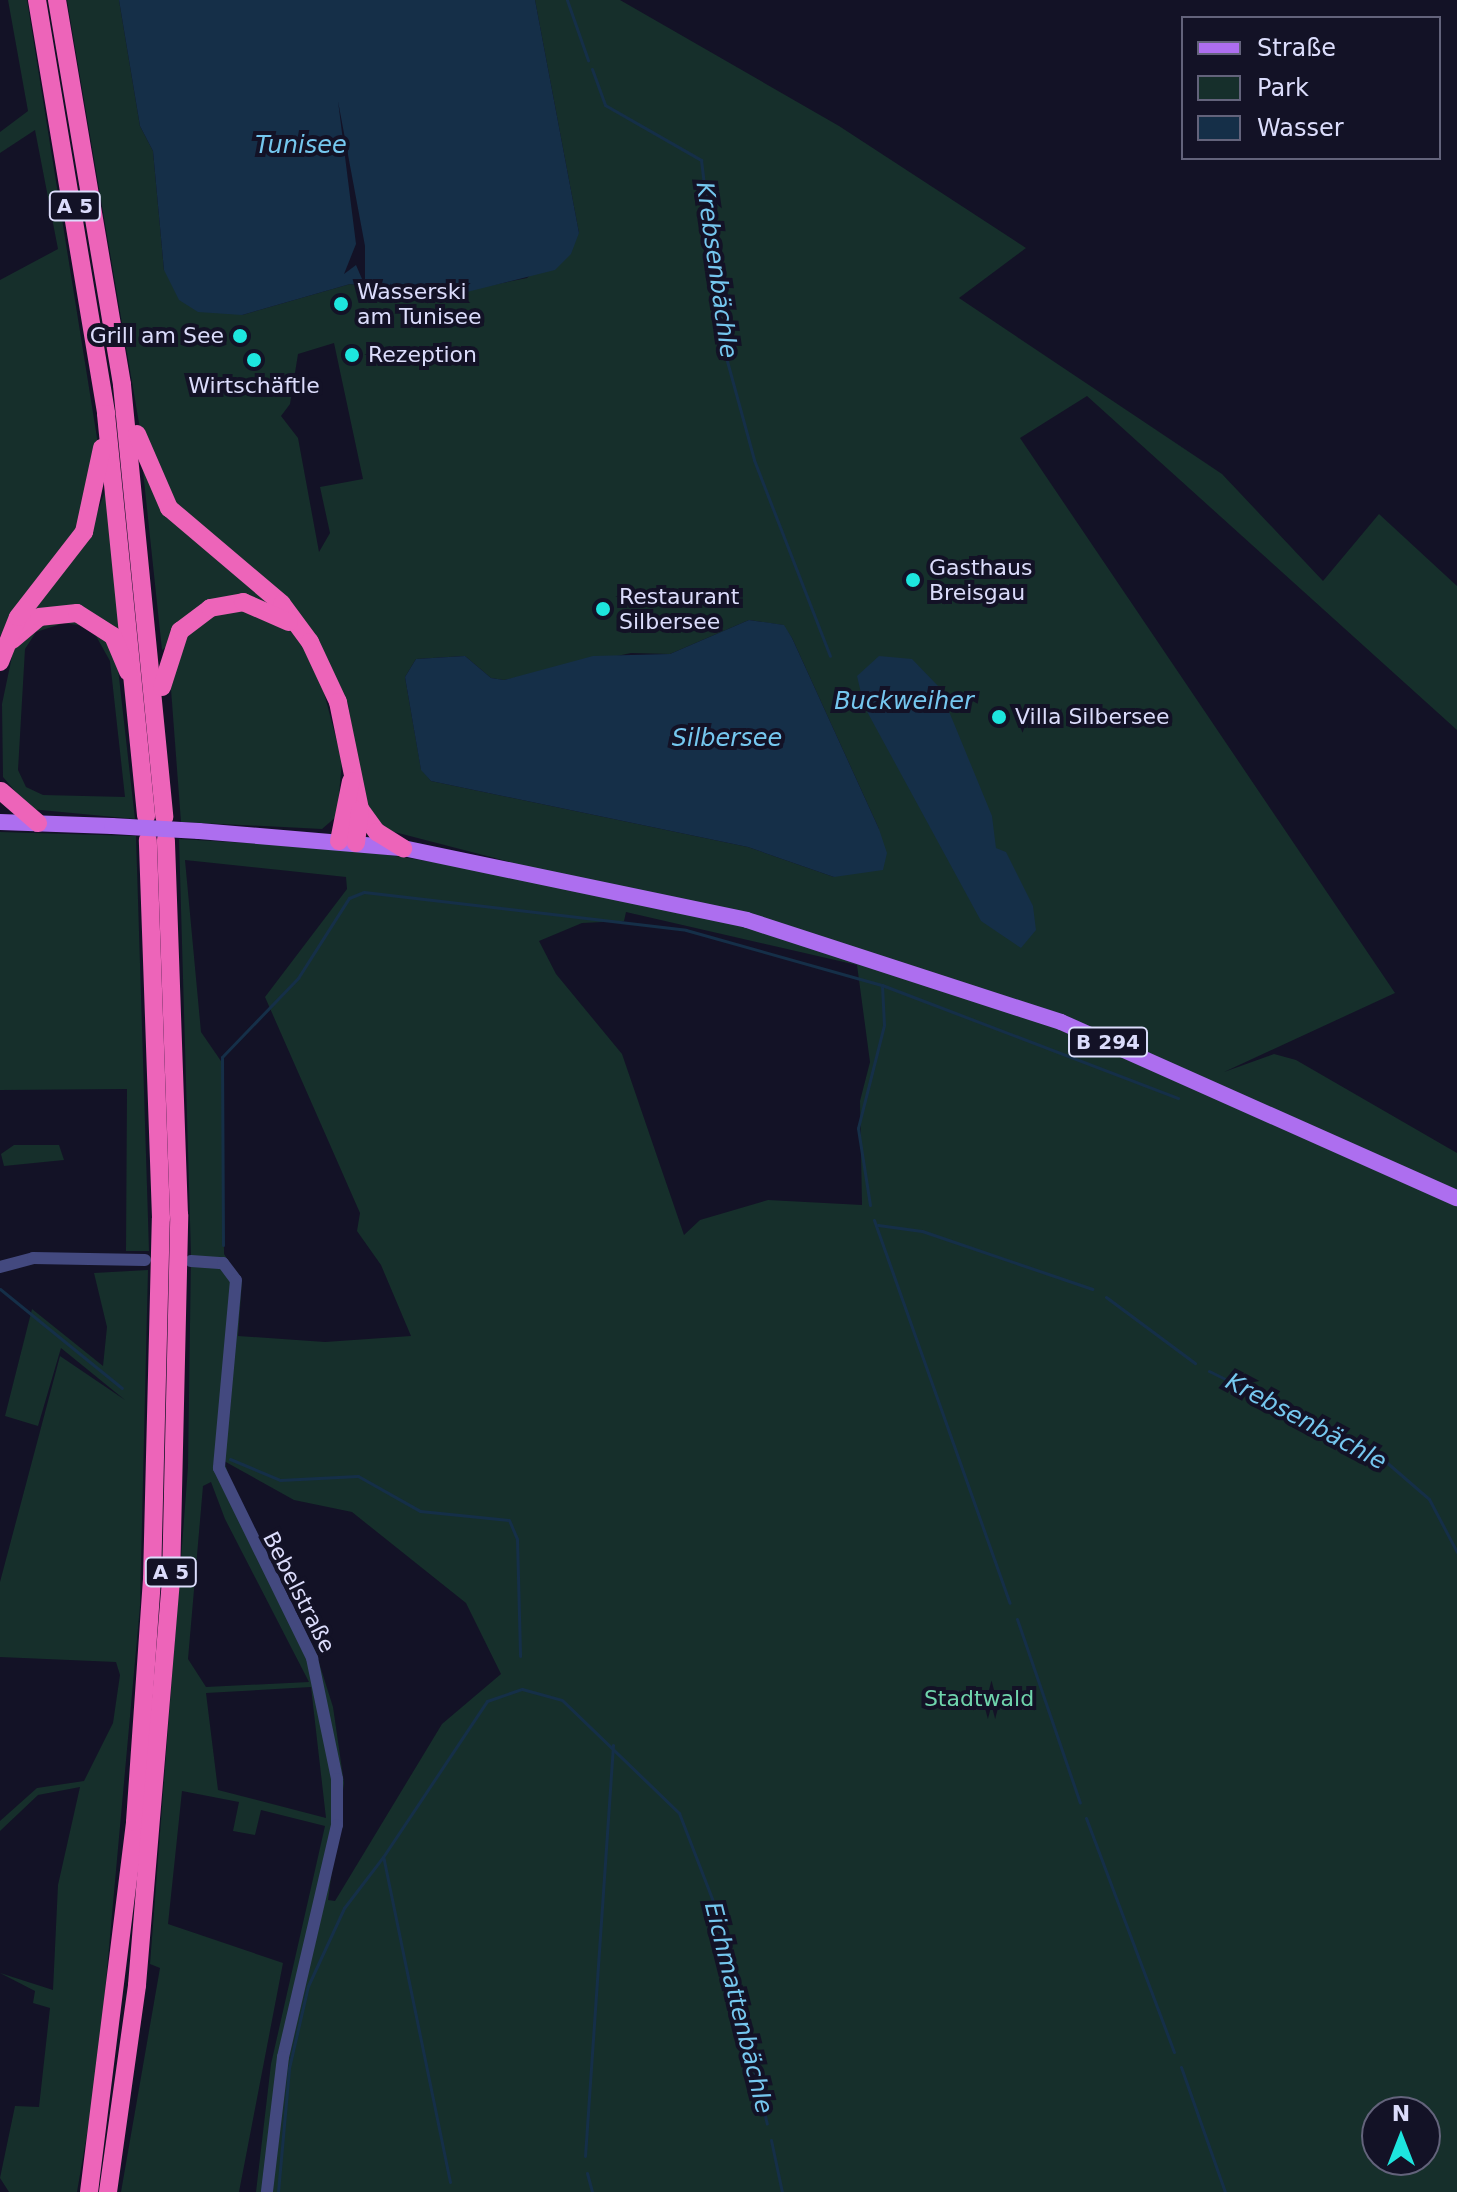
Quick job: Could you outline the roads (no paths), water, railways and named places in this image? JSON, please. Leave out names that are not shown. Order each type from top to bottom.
[{"type":"highway","name":"A 5","points":[[37,0],[106,414],[137,707],[155,816],[158,716],[122,385],[57,0]]},
{"type":"highway","name":"A 5","points":[[122,385],[149,472],[169,508],[282,604],[301,630]]},
{"type":"highway","points":[[2,657],[18,617],[84,532],[100,482],[106,414]]},
{"type":"highway","points":[[158,716],[169,652],[197,616],[243,602],[301,630],[338,702],[360,809],[377,832],[403,848]]},
{"type":"highway","name":"A 5","points":[[2,657],[39,617],[84,615],[116,640],[137,707]]},
{"type":"highway","points":[[348,842],[352,779]]},
{"type":"highway","points":[[0,788],[0,806]]},
{"type":"highway","points":[[0,788],[38,823]]},
{"type":"highway","points":[[348,842],[360,809]]},
{"type":"highway","name":"A 5","points":[[89,2192],[135,1822],[153,1566],[161,1218],[157,840],[179,1215],[171,1580],[140,1956],[108,2192]]},
{"type":"main road","name":"B 294","points":[[0,822],[199,831],[403,848],[747,920],[1061,1022],[1457,1198]]},
{"type":"street","points":[[0,1267],[33,1258],[145,1260]]},
{"type":"street","name":"Bebelstraße","points":[[191,1261],[214,1261],[231,1270],[237,1291],[218,1445],[222,1482],[312,1658],[337,1779],[337,1825],[283,2057],[267,2192]]},
{"type":"water","name":"Tunisee","points":[[119,0],[535,0],[579,233],[571,254],[555,270],[467,292],[433,297],[350,284],[242,315],[198,312],[179,300],[164,270],[153,151],[140,126]]},
{"type":"water","name":"Silbersee","points":[[749,620],[784,625],[792,638],[879,829],[887,853],[883,870],[834,877],[748,847],[431,781],[421,770],[405,677],[416,659],[465,656],[491,678],[504,680],[593,656],[670,654]]},
{"type":"water","name":"Buckweiher","points":[[879,656],[912,659],[939,687],[992,816],[996,848],[1006,852],[1033,906],[1036,930],[1021,948],[981,921],[864,706],[857,676]]},
{"type":"waterway","name":"Krebsenbächle","points":[[567,0],[588,60]]},
{"type":"waterway","name":"Krebsenbächle","points":[[592,69],[605,105],[701,160],[724,350],[754,460],[830,656]]},
{"type":"waterway","points":[[223,1245],[222,1057],[298,978],[349,898],[364,892],[686,930],[882,985],[1178,1098]]},
{"type":"waterway","points":[[870,1205],[858,1128],[884,1025],[882,985]]},
{"type":"waterway","points":[[874,1220],[1010,1603]]},
{"type":"waterway","name":"Krebsenbächle","points":[[878,1225],[922,1231],[1092,1289]]},
{"type":"waterway","name":"Eichmattenbächle","points":[[0,1289],[122,1388]]},
{"type":"waterway","name":"Krebsenbächle","points":[[1106,1297],[1195,1363]]},
{"type":"waterway","name":"Krebsenbächle","points":[[1209,1371],[1377,1454],[1429,1499],[1457,1552]]},
{"type":"waterway","name":"Eichmattenbächle","points":[[230,1459],[280,1480],[358,1476],[420,1511],[509,1520],[517,1539],[520,1656]]},
{"type":"waterway","points":[[1017,1619],[1080,1803]]},
{"type":"waterway","points":[[450,2182],[383,1857],[487,1701],[522,1689],[562,1700],[679,1813],[713,1901],[767,2124]]},
{"type":"waterway","points":[[585,2156],[613,1745]]},
{"type":"waterway","points":[[1086,1818],[1174,2052]]},
{"type":"waterway","points":[[278,2192],[289,2068],[308,1986],[344,1908],[383,1857]]},
{"type":"waterway","points":[[1181,2067],[1225,2192]]},
{"type":"waterway","name":"Eichmattenbächle","points":[[771,2140],[782,2192]]},
{"type":"waterway","points":[[587,2173],[592,2192]]},
{"type":"place","name":"Wasserski am Tunisee","points":[[341,304]]},
{"type":"place","name":"Grill am See","points":[[240,336]]},
{"type":"place","name":"Rezeption","points":[[352,355]]},
{"type":"place","name":"Wirtschäftle","points":[[254,360]]},
{"type":"place","name":"Gasthaus Breisgau","points":[[913,580]]},
{"type":"place","name":"Restaurant Silbersee","points":[[603,609]]},
{"type":"place","name":"Villa Silbersee","points":[[999,717]]},
{"type":"park label","name":"Stadtwald","points":[[979,1699]]}]
